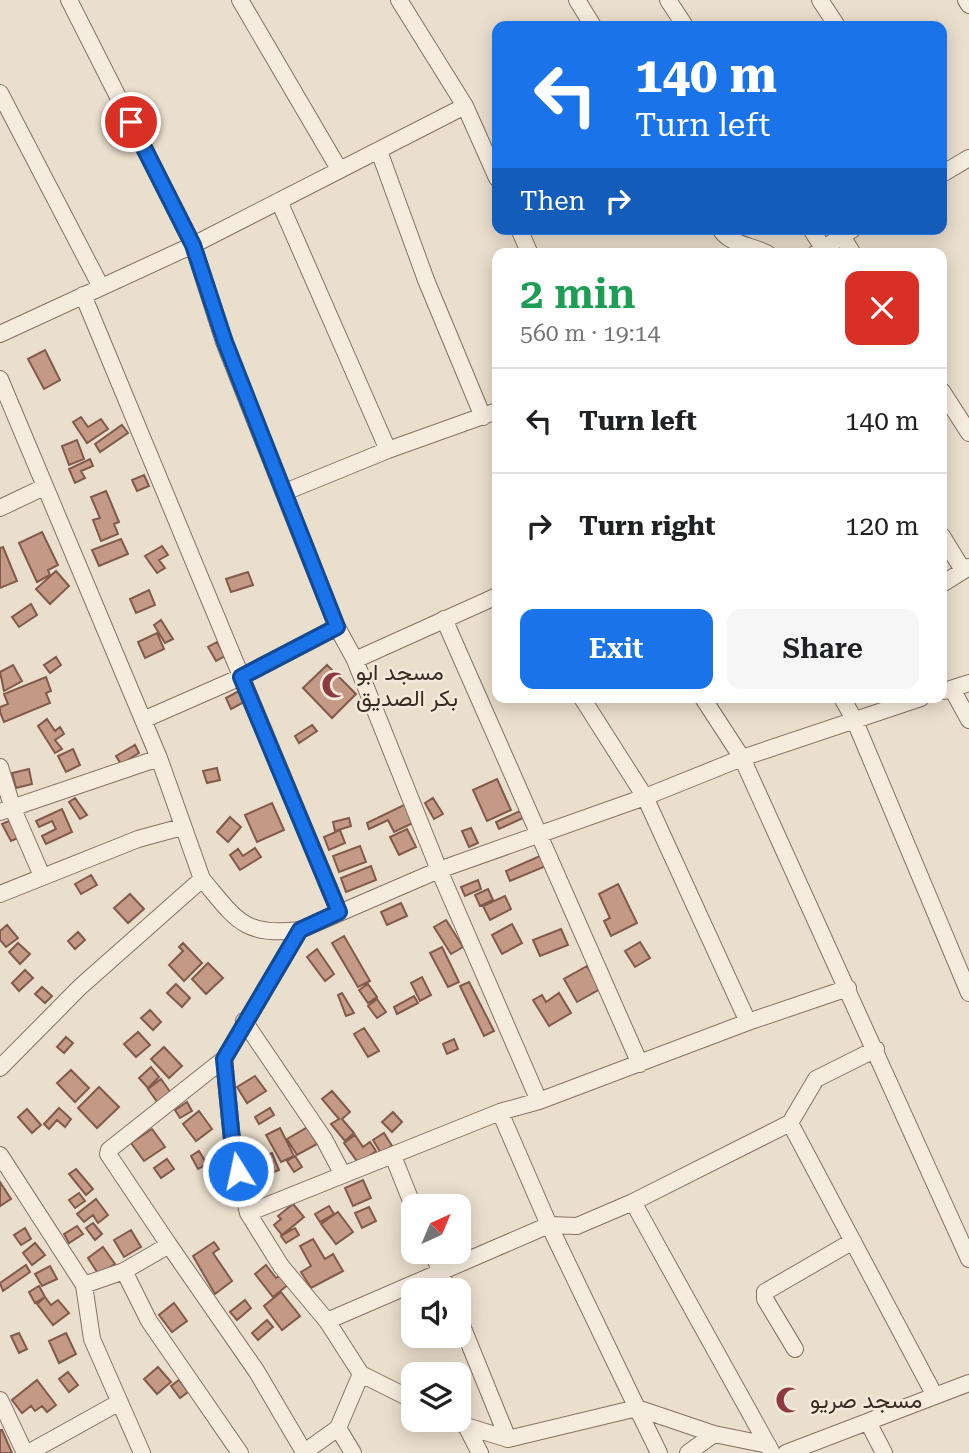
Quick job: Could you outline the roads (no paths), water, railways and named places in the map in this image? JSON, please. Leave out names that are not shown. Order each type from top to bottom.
[{"type":"street","points":[[69,0],[193,245],[225,342],[337,627],[355,660],[439,870],[540,1101]]},
{"type":"street","points":[[240,0],[339,169]]},
{"type":"street","points":[[399,0],[465,106],[492,167]]},
{"type":"street","points":[[577,0],[590,21]]},
{"type":"street","points":[[668,0],[682,21]]},
{"type":"street","points":[[820,0],[834,21]]},
{"type":"street","points":[[966,0],[969,5]]},
{"type":"street","points":[[0,93],[101,287]]},
{"type":"street","points":[[0,334],[193,245],[465,106]]},
{"type":"street","points":[[285,492],[388,450],[490,414],[426,280],[379,151]]},
{"type":"street","points":[[947,171],[969,158]]},
{"type":"street","points":[[279,201],[388,450]]},
{"type":"street","points":[[726,235],[735,243],[750,244],[757,248]]},
{"type":"street","points":[[824,248],[844,235]]},
{"type":"street","points":[[83,295],[339,912]]},
{"type":"street","points":[[0,379],[159,758],[202,879],[230,912],[251,930],[275,933],[300,930],[439,870],[645,797],[742,758],[905,703]]},
{"type":"street","points":[[947,399],[969,433]]},
{"type":"street","points":[[0,508],[44,487]]},
{"type":"street","points":[[947,543],[966,569],[947,581]]},
{"type":"street","points":[[355,660],[492,598]]},
{"type":"street","points":[[444,619],[640,1063]]},
{"type":"street","points":[[143,720],[241,677],[337,627]]},
{"type":"street","points":[[947,691],[969,682]]},
{"type":"street","points":[[947,692],[969,720]]},
{"type":"street","points":[[585,703],[645,797],[748,1022]]},
{"type":"street","points":[[706,703],[742,758],[969,1259]]},
{"type":"street","points":[[845,703],[854,719],[969,993]]},
{"type":"street","points":[[6,810],[159,758]]},
{"type":"street","points":[[0,767],[6,810],[42,876]]},
{"type":"street","points":[[0,894],[138,839],[182,827]]},
{"type":"street","points":[[0,1068],[80,987],[202,879]]},
{"type":"street","points":[[300,930],[224,1059],[107,1154],[257,1371],[303,1453],[338,1429],[361,1374]]},
{"type":"street","points":[[248,1213],[500,1112],[540,1101],[748,1022],[848,988]]},
{"type":"street","points":[[244,1021],[324,1139],[343,1175]]},
{"type":"street","points":[[327,1321],[549,1225],[577,1226],[633,1202],[790,1123],[816,1079],[876,1049]]},
{"type":"street","points":[[224,1059],[233,1150],[248,1213],[281,1266],[327,1321],[361,1374],[401,1394]]},
{"type":"street","points":[[500,1112],[549,1225],[659,1453]]},
{"type":"street","points":[[790,1123],[935,1396]]},
{"type":"street","points":[[0,1155],[85,1285],[92,1339],[118,1404],[142,1453]]},
{"type":"street","points":[[393,1156],[408,1194]]},
{"type":"street","points":[[633,1202],[770,1449]]},
{"type":"street","points":[[795,1349],[765,1298],[765,1292],[853,1241]]},
{"type":"street","points":[[85,1285],[124,1271],[169,1245]]},
{"type":"street","points":[[437,1264],[443,1278]]},
{"type":"street","points":[[124,1271],[149,1321],[240,1453]]},
{"type":"street","points":[[471,1347],[509,1439]]},
{"type":"street","points":[[787,1453],[969,1383]]},
{"type":"street","points":[[0,1400],[26,1453],[118,1404]]},
{"type":"street","points":[[471,1427],[509,1439],[637,1408],[770,1449]]},
{"type":"street","points":[[868,1422],[884,1453]]},
{"type":"street","points":[[338,1429],[353,1453]]},
{"type":"street","points":[[465,1432],[480,1453]]},
{"type":"street","points":[[688,1453],[715,1434]]},
{"type":"place","name":"مسجد ابو بكر الصديق","points":[[335,685]]},
{"type":"place","name":"مسجد صريو","points":[[789,1400]]}]
